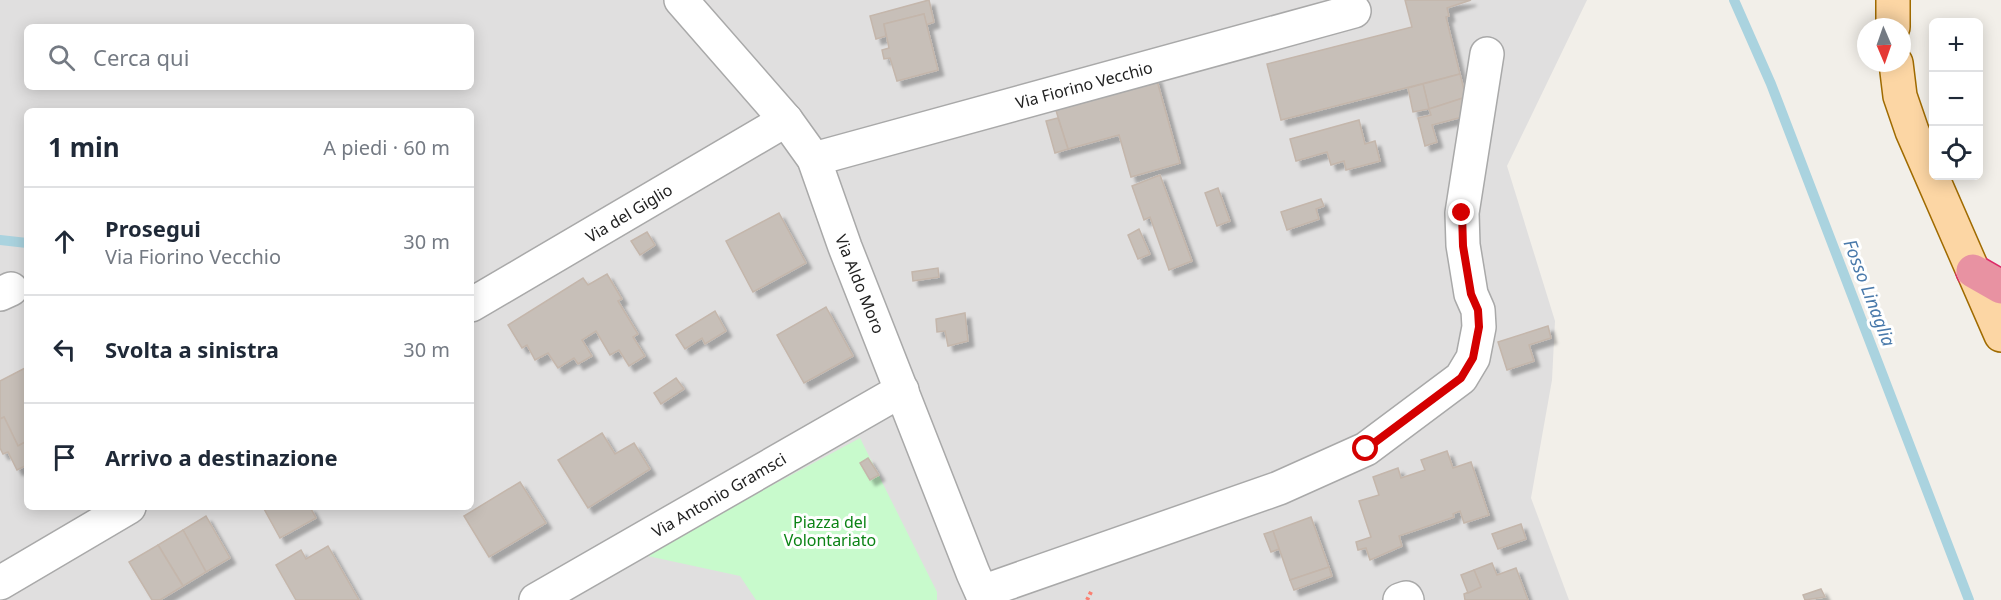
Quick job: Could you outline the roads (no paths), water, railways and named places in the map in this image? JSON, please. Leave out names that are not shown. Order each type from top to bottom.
[{"type":"highway","points":[[1973,271],[2001,287]]},
{"type":"main road","points":[[1893,0],[1893,18]]},
{"type":"main road","points":[[1897,72],[1900,96],[1912,131],[2001,335]]},
{"type":"street","name":"Via Aldo Moro","points":[[681,0],[786,120],[814,159],[845,247],[984,596]]},
{"type":"street","name":"Via Fiorino Vecchio","points":[[814,159],[1354,11]]},
{"type":"street","points":[[984,596],[1279,488],[1366,449],[1461,378],[1473,358],[1479,327],[1478,310],[1471,294],[1463,246],[1462,213],[1487,54]]},
{"type":"street","name":"Via del Giglio","points":[[474,303],[786,120]]},
{"type":"street","name":"Via Antonio Gramsci","points":[[536,600],[903,390]]},
{"type":"street","points":[[4,570],[123,510]]},
{"type":"street","points":[[1400,600],[1406,598],[1407,600]]},
{"type":"waterway","name":"Fosso Linaglia","points":[[1734,0],[1771,84],[1969,600]]},
{"type":"waterway","points":[[0,240],[24,243]]},
{"type":"park label","name":"Piazza del Volontariato","points":[[830,531]]}]
